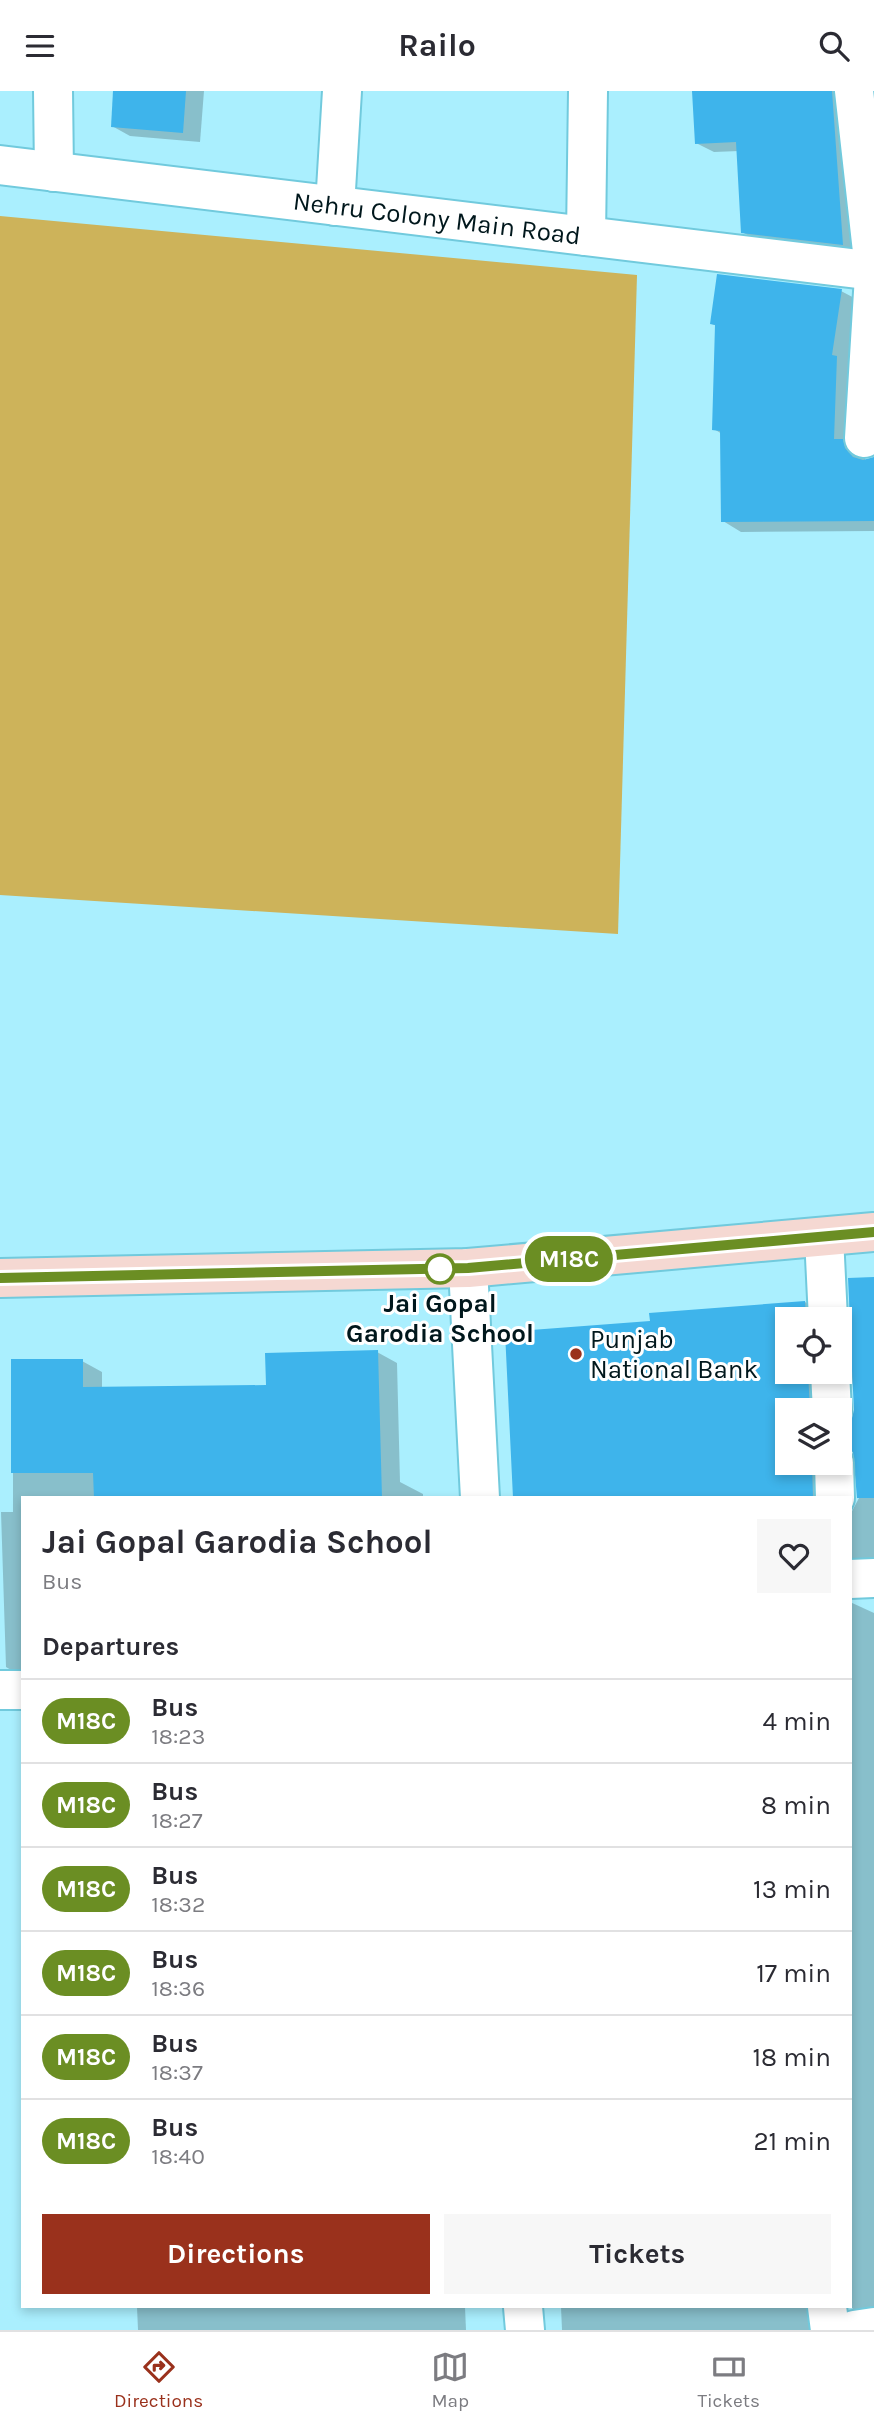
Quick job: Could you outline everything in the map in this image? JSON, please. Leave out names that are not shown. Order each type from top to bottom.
[{"type":"street","points":[[53,91],[54,171]]},
{"type":"street","points":[[335,206],[342,91]]},
{"type":"street","points":[[586,236],[588,91]]},
{"type":"street","points":[[854,91],[874,272],[864,438]]},
{"type":"street","name":"Nehru Colony Main Road","points":[[0,165],[874,272]]},
{"type":"street","points":[[0,1278],[468,1268],[874,1232]]},
{"type":"street","points":[[824,1237],[827,1307]]},
{"type":"street","points":[[468,1268],[480,1496]]},
{"type":"street","points":[[834,1475],[835,1496]]},
{"type":"street","points":[[852,1579],[874,1578]]},
{"type":"street","points":[[0,1690],[21,1690]]},
{"type":"street","points":[[523,2308],[524,2330]]},
{"type":"street","points":[[827,2308],[830,2330]]},
{"type":"street","points":[[854,2330],[874,2326]]},
{"type":"shaded area","points":[[0,216],[637,275],[618,934],[0,895]]},
{"type":"building","points":[[113,91],[186,91],[183,133],[111,127]]},
{"type":"building","points":[[692,91],[832,91],[843,245],[741,233],[736,142],[695,144]]},
{"type":"building","points":[[717,274],[842,289],[832,355],[837,356],[834,439],[843,439],[845,448],[853,457],[863,460],[874,457],[874,521],[721,522],[720,431],[712,430],[715,325],[710,324]]},
{"type":"building","points":[[874,1277],[874,1498],[857,1498],[852,1451],[852,1307],[849,1307],[848,1278]]},
{"type":"building","points":[[805,1301],[805,1307],[775,1307],[775,1384],[809,1384],[809,1398],[775,1398],[775,1475],[812,1475],[813,1496],[513,1496],[505,1332],[650,1321],[649,1313]]},
{"type":"building","points":[[378,1350],[382,1496],[94,1496],[93,1473],[11,1473],[11,1359],[83,1359],[83,1387],[266,1385],[265,1353]]},
{"type":"bus line","name":"M18C","points":[[0,1278],[468,1268],[874,1232]]},
{"type":"place","name":"Jai Gopal Garodia School","points":[[440,1269]]},
{"type":"place","name":"Punjab National Bank","points":[[576,1354]]}]
